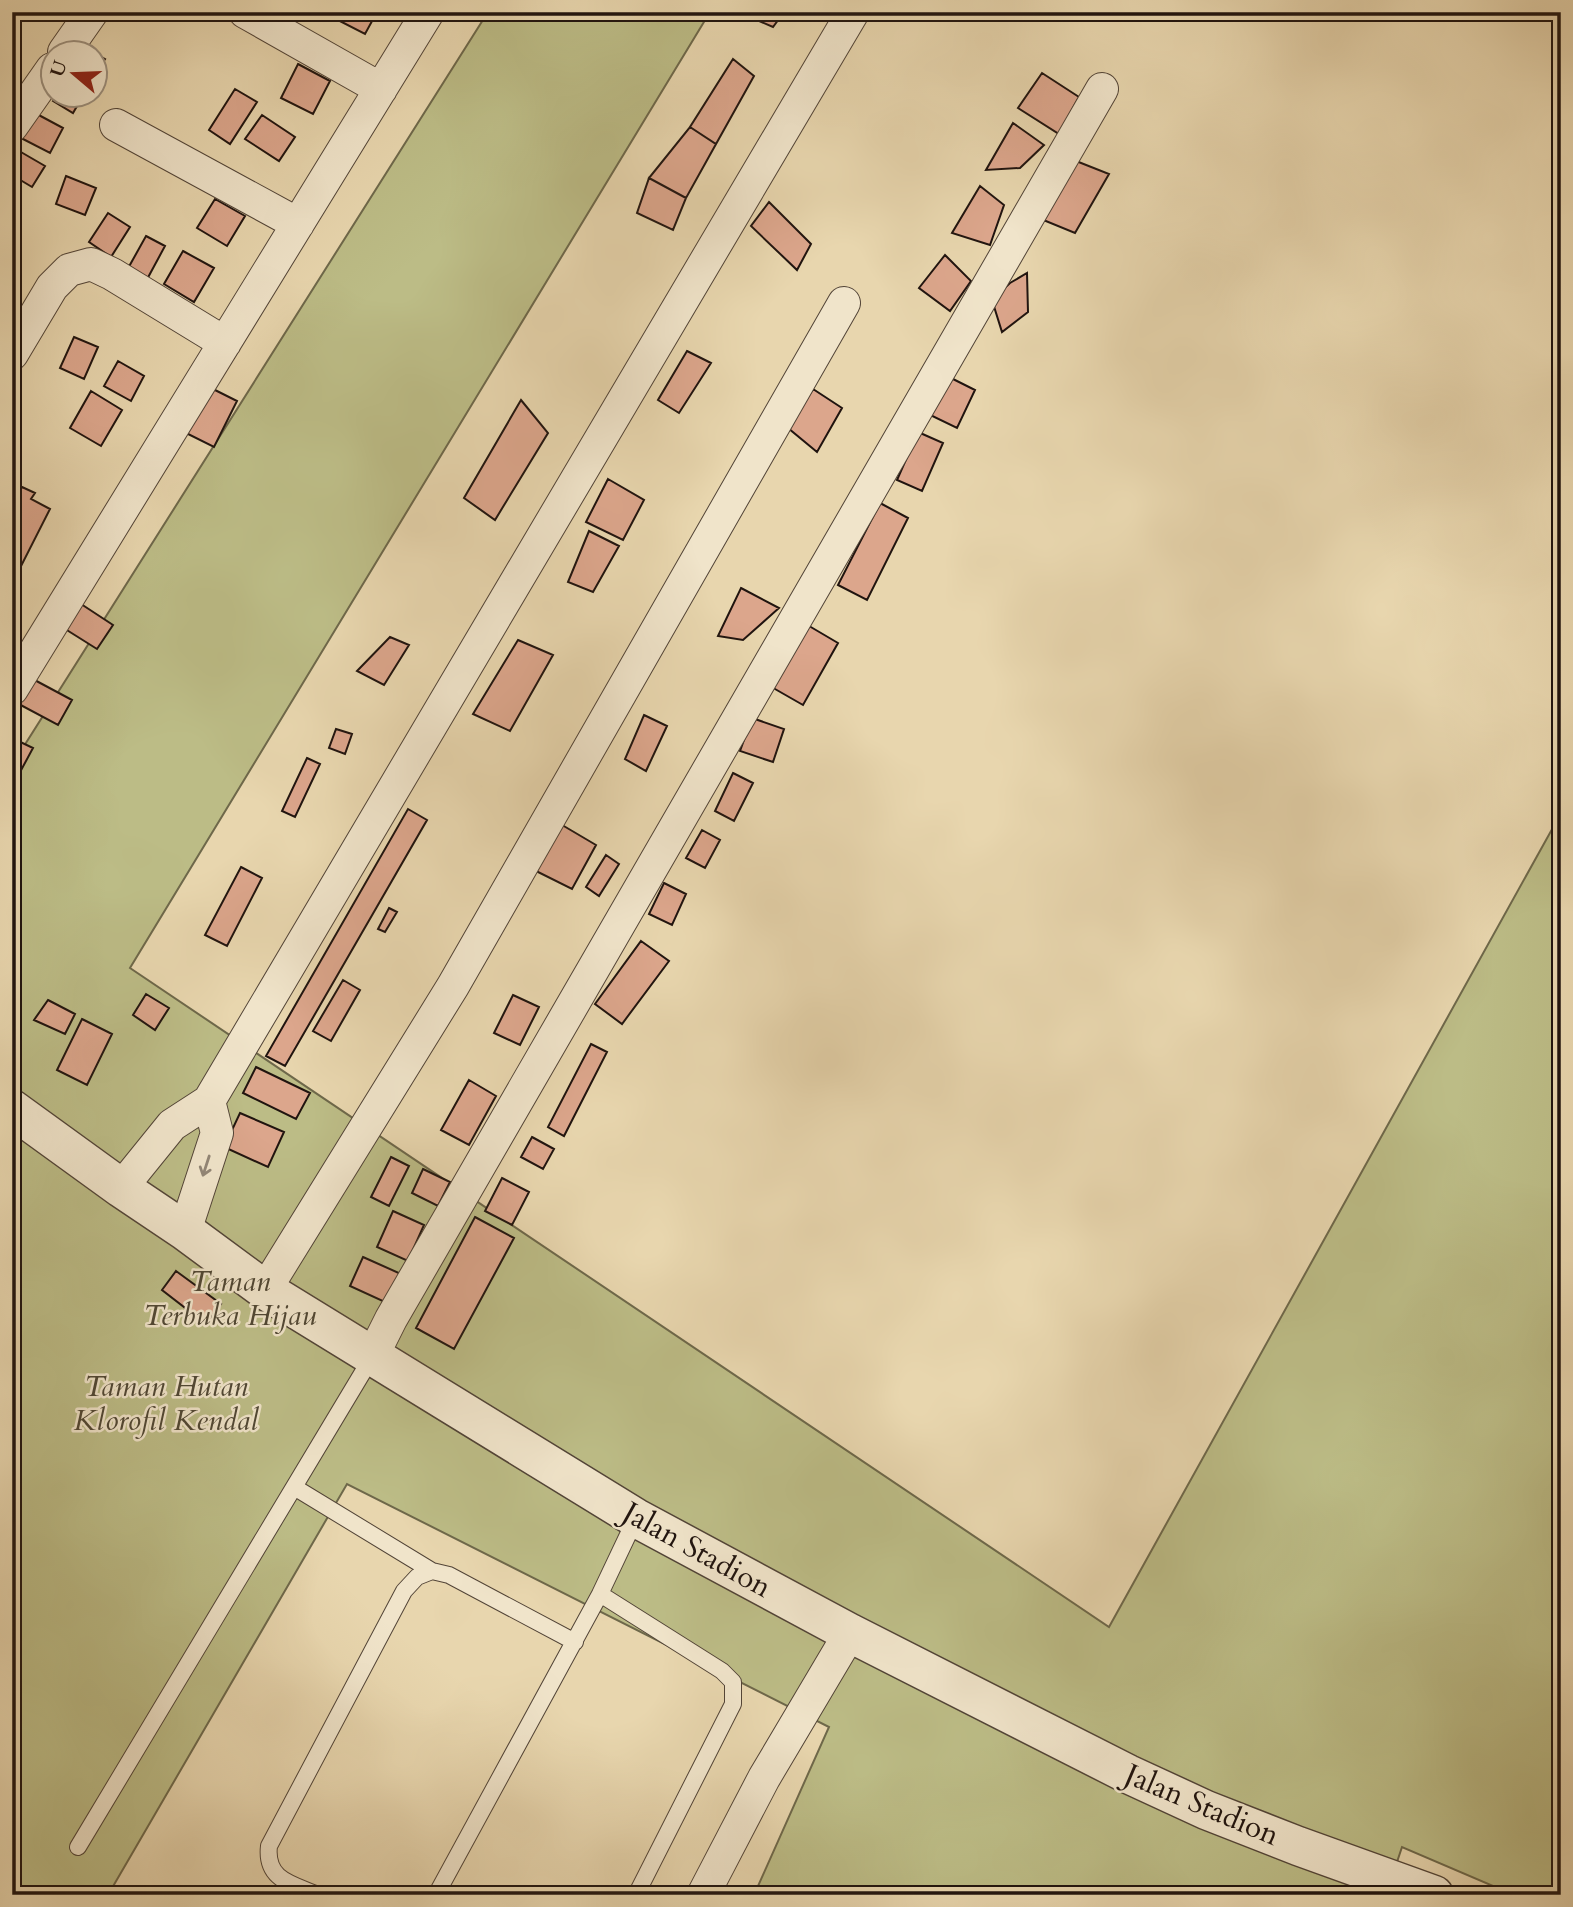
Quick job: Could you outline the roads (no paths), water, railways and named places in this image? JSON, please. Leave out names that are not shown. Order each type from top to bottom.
[{"type":"street","points":[[74,38],[92,12]]},
{"type":"street","points":[[246,12],[381,89]]},
{"type":"street","points":[[12,690],[428,12]]},
{"type":"street","points":[[121,1188],[172,1125],[209,1101],[853,12]]},
{"type":"street","points":[[12,126],[38,89]]},
{"type":"street","points":[[372,1357],[391,1319],[1102,89]]},
{"type":"street","points":[[116,125],[298,224]]},
{"type":"street","points":[[12,354],[52,287],[69,270],[91,264],[113,274],[225,343]]},
{"type":"street","points":[[265,1290],[453,986],[844,303]]},
{"type":"street","points":[[185,1231],[217,1133],[209,1101]]},
{"type":"street","name":"Jalan Stadion","points":[[12,1108],[265,1290],[636,1518],[850,1633],[1128,1774],[1206,1810],[1434,1895]]},
{"type":"street","points":[[703,1895],[764,1778],[850,1633]]},
{"type":"lane","points":[[78,1847],[372,1357]]},
{"type":"lane","points":[[294,1487],[432,1570],[449,1575],[575,1642]]},
{"type":"lane","points":[[436,1895],[575,1642],[636,1518]]},
{"type":"lane","points":[[318,1895],[285,1881],[273,1871],[267,1860],[269,1846],[404,1591],[416,1577],[432,1570]]},
{"type":"lane","points":[[600,1594],[722,1671],[733,1682],[733,1704],[636,1895]]},
{"type":"park label","name":"Taman Terbuka Hijau","points":[[230,1298]]},
{"type":"park label","name":"Taman Hutan Klorofil Kendal","points":[[166,1403]]}]
